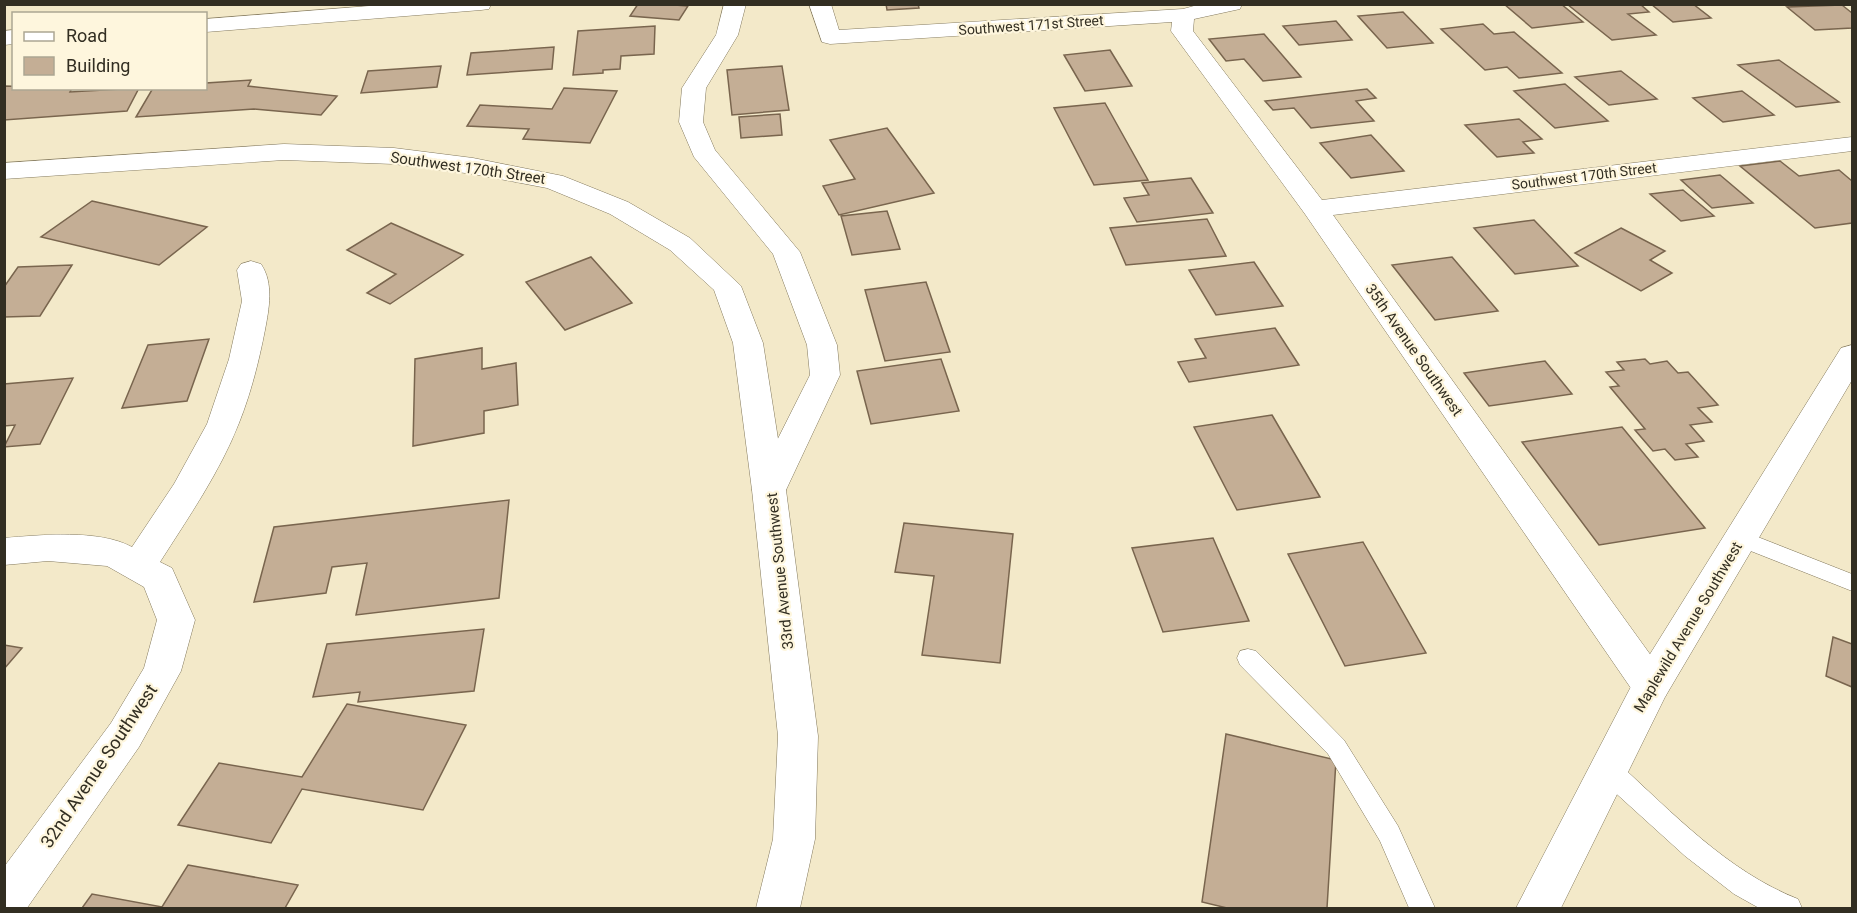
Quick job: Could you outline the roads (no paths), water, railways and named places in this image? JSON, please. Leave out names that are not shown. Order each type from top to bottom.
[{"type":"street","points":[[207,26],[481,4]]},
{"type":"street","name":"33rd Avenue Southwest","points":[[735,4],[728,35],[694,88],[691,122],[703,152],[786,252],[822,345],[825,375],[769,490],[798,736],[794,839],[778,909]]},
{"type":"street","name":"Southwest 171st Street","points":[[820,4],[830,37],[1183,15],[1232,4]]},
{"type":"street","name":"35th Avenue Southwest","points":[[1183,15],[1182,31],[1315,209],[1650,686]]},
{"type":"street","name":"Southwest 170th Street","points":[[1315,209],[1852,144]]},
{"type":"street","name":"Southwest 170th Street","points":[[4,171],[284,152],[394,156],[474,166],[565,185],[619,208],[680,244],[727,286],[748,343],[769,490]]},
{"type":"street","points":[[4,552],[48,548],[113,553],[138,567],[187,491],[223,424],[244,359],[256,301],[251,270]]},
{"type":"street","name":"Maplewild Avenue Southwest","points":[[1538,909],[1650,686],[1852,355]]},
{"type":"street","name":"32nd Avenue Southwest","points":[[4,904],[125,735],[162,671],[176,620],[159,578],[138,567]]},
{"type":"lane","points":[[1740,538],[1852,583]]},
{"type":"lane","points":[[1248,658],[1336,747],[1389,834],[1422,909]]},
{"type":"lane","points":[[1608,770],[1726,873],[1772,904],[1789,909]]}]
